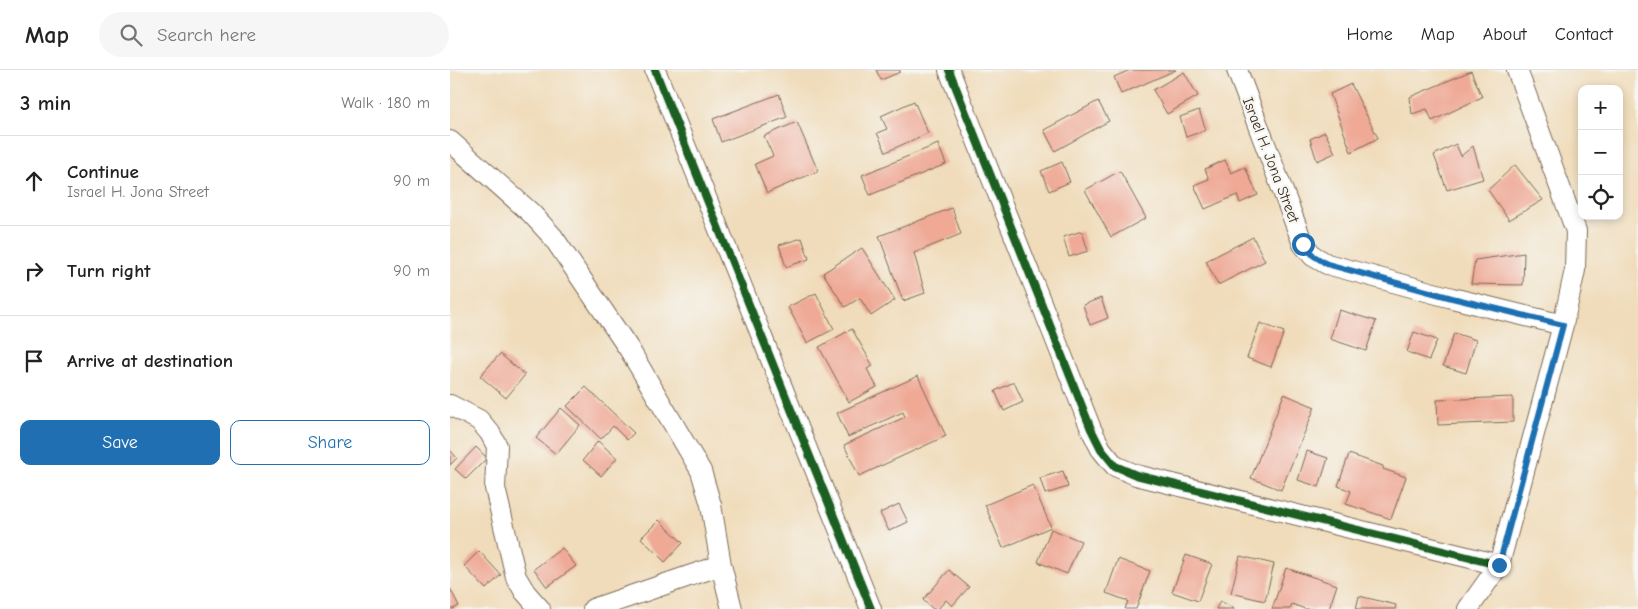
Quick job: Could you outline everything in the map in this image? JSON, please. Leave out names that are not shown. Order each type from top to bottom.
[{"type":"street","points":[[655,70],[871,609]]},
{"type":"street","points":[[949,70],[1091,429],[1101,449],[1115,466],[1136,475],[1499,565]]},
{"type":"street","name":"Israel H. Jona Street","points":[[1237,70],[1303,244],[1314,256],[1327,264],[1452,298],[1563,325]]},
{"type":"street","points":[[1468,609],[1499,565],[1563,325],[1575,270],[1576,231],[1517,70]]},
{"type":"street","points":[[450,140],[531,213],[553,237],[629,349],[701,471],[712,505],[721,565],[732,609]]},
{"type":"street","points":[[450,405],[478,420],[490,433],[496,446],[495,488],[516,577],[525,592],[540,609]]},
{"type":"street","points":[[594,609],[721,565]]},
{"type":"building","points":[[876,70],[900,70],[900,72],[881,80]]},
{"type":"building","points":[[1130,70],[1176,70],[1121,94],[1114,77]]},
{"type":"building","points":[[1471,71],[1482,97],[1432,121],[1427,109],[1412,114],[1410,97]]},
{"type":"building","points":[[1184,72],[1198,96],[1167,114],[1153,90]]},
{"type":"building","points":[[1351,84],[1378,138],[1351,152],[1330,94]]},
{"type":"building","points":[[779,94],[787,117],[721,142],[713,119]]},
{"type":"building","points":[[914,101],[928,133],[886,152],[877,133],[887,129],[881,116]]},
{"type":"building","points":[[1098,101],[1109,121],[1055,151],[1044,130]]},
{"type":"building","points":[[1199,110],[1206,130],[1186,137],[1180,117]]},
{"type":"building","points":[[797,122],[818,171],[767,193],[755,164],[773,156],[764,136]]},
{"type":"building","points":[[1325,132],[1335,153],[1317,161],[1310,139]]},
{"type":"building","points":[[938,144],[946,164],[870,195],[862,175]]},
{"type":"building","points":[[1456,144],[1461,156],[1473,146],[1483,179],[1447,190],[1434,155]]},
{"type":"building","points":[[1225,160],[1231,173],[1245,167],[1258,195],[1240,203],[1237,195],[1205,209],[1194,185],[1209,179],[1205,169]]},
{"type":"building","points":[[1062,162],[1070,182],[1049,191],[1041,171]]},
{"type":"building","points":[[1515,165],[1543,200],[1509,220],[1488,190]]},
{"type":"building","points":[[1120,171],[1146,218],[1111,237],[1085,190]]},
{"type":"building","points":[[952,208],[961,234],[914,253],[925,293],[903,301],[879,236]]},
{"type":"building","points":[[1082,231],[1088,251],[1069,257],[1063,237]]},
{"type":"building","points":[[1253,237],[1265,261],[1218,285],[1206,261]]},
{"type":"building","points":[[802,238],[809,259],[786,267],[779,245]]},
{"type":"building","points":[[862,248],[895,300],[871,316],[860,298],[845,307],[823,273]]},
{"type":"building","points":[[1524,253],[1523,285],[1471,284],[1475,260]]},
{"type":"building","points":[[816,293],[834,329],[807,343],[788,307]]},
{"type":"building","points":[[1101,298],[1108,318],[1090,325],[1083,305]]},
{"type":"building","points":[[1339,310],[1376,321],[1366,351],[1330,339]]},
{"type":"building","points":[[1260,323],[1284,332],[1271,367],[1247,358]]},
{"type":"building","points":[[852,329],[873,366],[867,369],[877,387],[849,402],[819,347]]},
{"type":"building","points":[[1414,332],[1437,340],[1429,360],[1407,352]]},
{"type":"building","points":[[1454,333],[1476,340],[1466,373],[1443,366]]},
{"type":"building","points":[[500,354],[525,375],[506,398],[480,376]]},
{"type":"building","points":[[918,376],[946,436],[859,476],[844,445],[905,417],[903,412],[848,437],[837,413]]},
{"type":"building","points":[[1014,382],[1023,402],[1004,411],[995,391]]},
{"type":"building","points":[[586,387],[634,433],[627,440],[613,426],[601,439],[567,406]]},
{"type":"building","points":[[1284,394],[1315,407],[1281,490],[1251,478]]},
{"type":"building","points":[[1513,397],[1513,422],[1438,425],[1437,400]]},
{"type":"building","points":[[561,408],[580,425],[556,454],[536,438]]},
{"type":"building","points":[[598,441],[617,458],[601,476],[583,460]]},
{"type":"building","points":[[476,447],[487,458],[466,479],[455,469]]},
{"type":"building","points":[[450,450],[457,458],[450,465]]},
{"type":"building","points":[[1307,451],[1328,458],[1319,487],[1298,480]]},
{"type":"building","points":[[1349,454],[1383,466],[1383,469],[1406,477],[1391,519],[1346,504],[1351,491],[1338,486]]},
{"type":"building","points":[[1063,471],[1068,487],[1045,494],[1040,478]]},
{"type":"building","points":[[1033,485],[1051,527],[1003,548],[985,505]]},
{"type":"building","points":[[899,504],[908,522],[889,531],[880,513]]},
{"type":"building","points":[[659,520],[683,543],[665,562],[641,538]]},
{"type":"building","points":[[1051,529],[1081,541],[1067,574],[1038,562]]},
{"type":"building","points":[[562,548],[576,566],[547,587],[534,569]]},
{"type":"building","points":[[479,551],[501,575],[486,589],[464,566]]},
{"type":"building","points":[[1186,555],[1212,564],[1198,601],[1172,592]]},
{"type":"building","points":[[1240,556],[1274,564],[1265,601],[1231,593]]},
{"type":"building","points":[[1118,559],[1150,571],[1136,609],[1125,609],[1128,601],[1106,593]]},
{"type":"building","points":[[1286,568],[1337,585],[1329,609],[1305,609],[1292,604],[1290,609],[1272,609]]},
{"type":"building","points":[[949,570],[969,587],[952,606],[946,600],[938,609],[933,609],[923,600]]},
{"type":"building","points":[[450,588],[459,606],[453,609],[450,609]]},
{"type":"building","points":[[1359,596],[1396,605],[1395,609],[1356,609]]},
{"type":"building","points":[[1220,601],[1235,609],[1216,609]]},
{"type":"cycle path","points":[[655,70],[871,609]]},
{"type":"cycle path","points":[[949,70],[1091,429],[1101,449],[1115,466],[1136,475],[1499,565]]},
{"type":"route","points":[[1303,244],[1314,256],[1327,264],[1452,298],[1563,325],[1499,565]]}]
